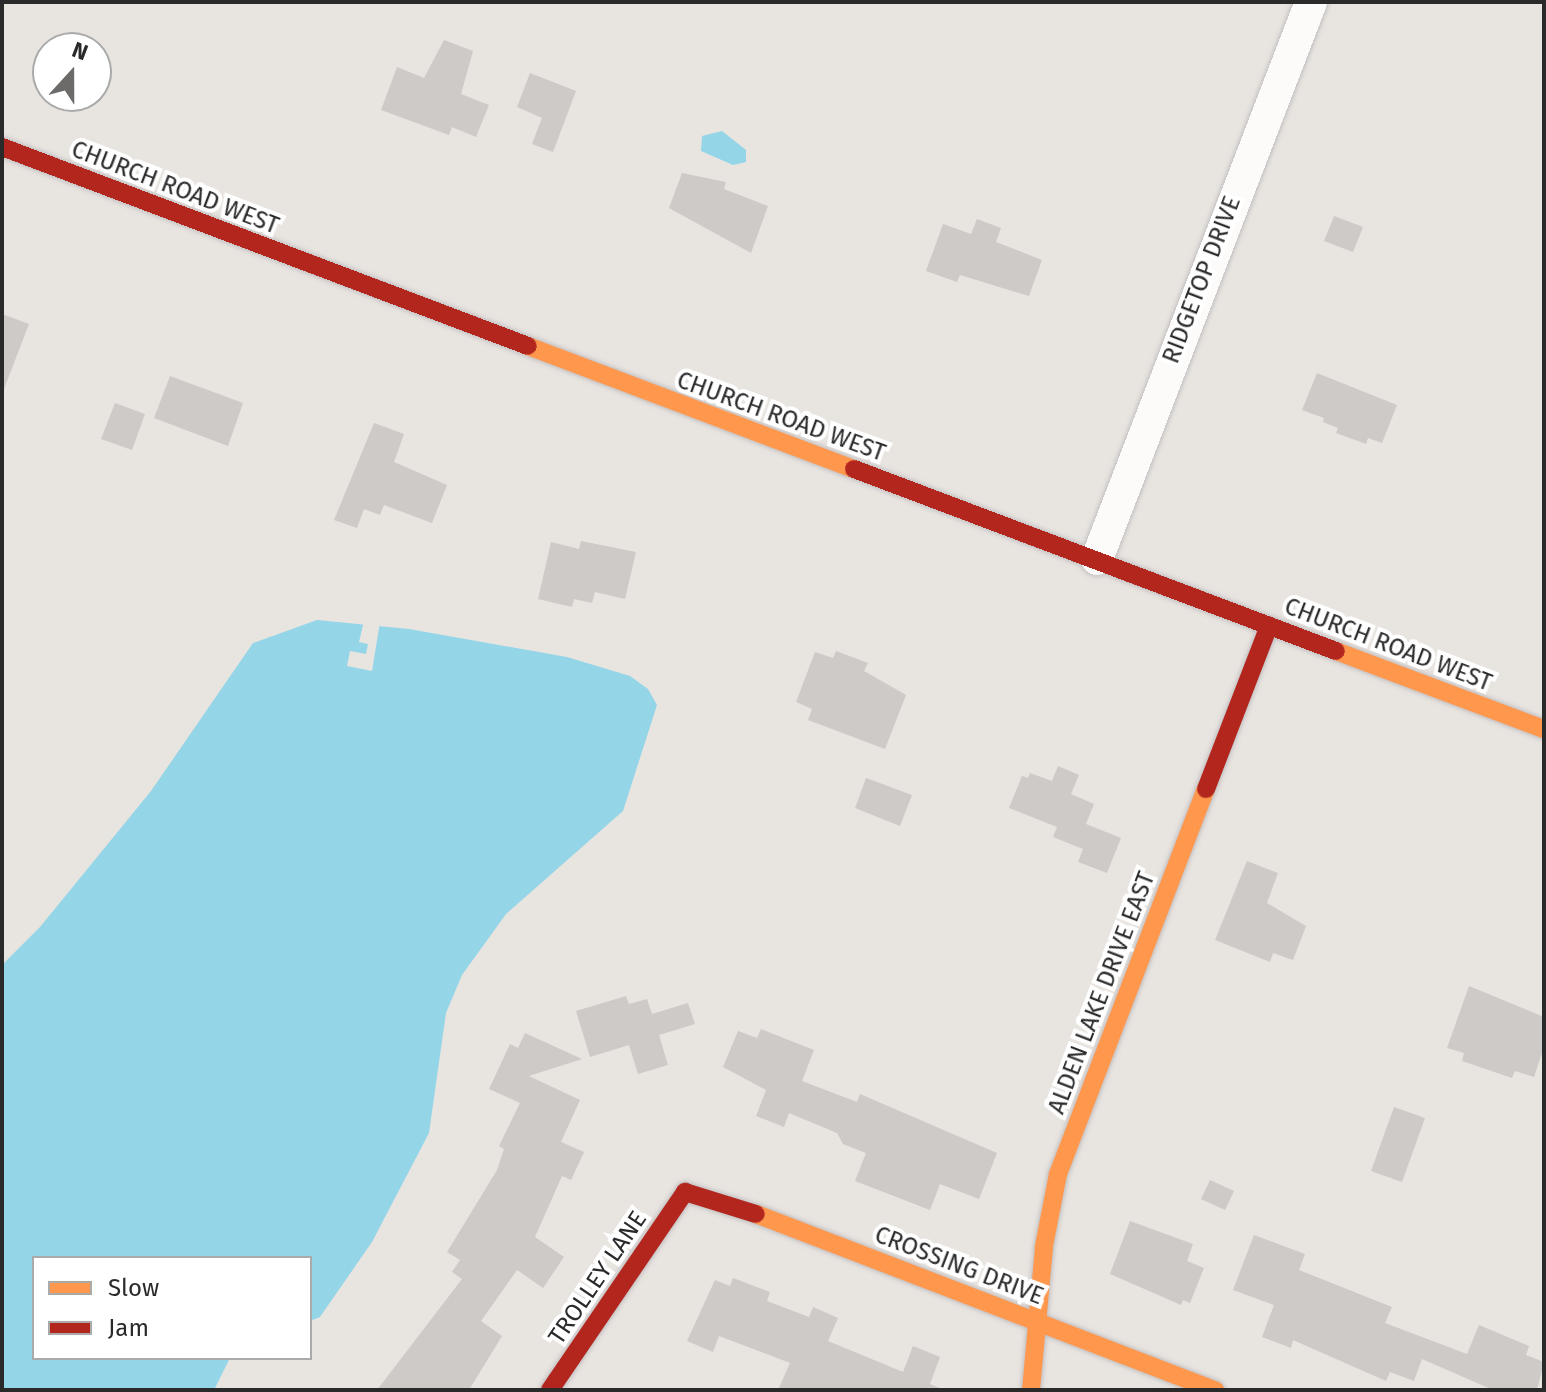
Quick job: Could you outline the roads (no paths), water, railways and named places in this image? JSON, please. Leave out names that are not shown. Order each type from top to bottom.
[{"type":"street","name":"RIDGETOP DRIVE","points":[[1097,559],[1311,2]]},
{"type":"street","name":"CHURCH ROAD WEST","points":[[2,147],[1544,729]]},
{"type":"street","name":"ALDEN LAKE DRIVE EAST","points":[[1031,1390],[1044,1246],[1058,1174],[1269,626]]},
{"type":"street","name":"CROSSING DRIVE","points":[[685,1192],[735,1206],[1215,1390]]},
{"type":"street","name":"TROLLEY LANE","points":[[550,1390],[685,1192]]},
{"type":"water","points":[[722,131],[746,150],[746,162],[733,165],[701,151],[702,136]]},
{"type":"water","points":[[317,620],[409,629],[567,657],[630,676],[648,689],[657,705],[623,811],[506,914],[462,975],[446,1013],[429,1133],[372,1242],[320,1317],[312,1320],[312,1256],[32,1256],[32,1360],[229,1360],[214,1390],[2,1390],[2,965],[40,927],[151,791],[253,643]]}]
